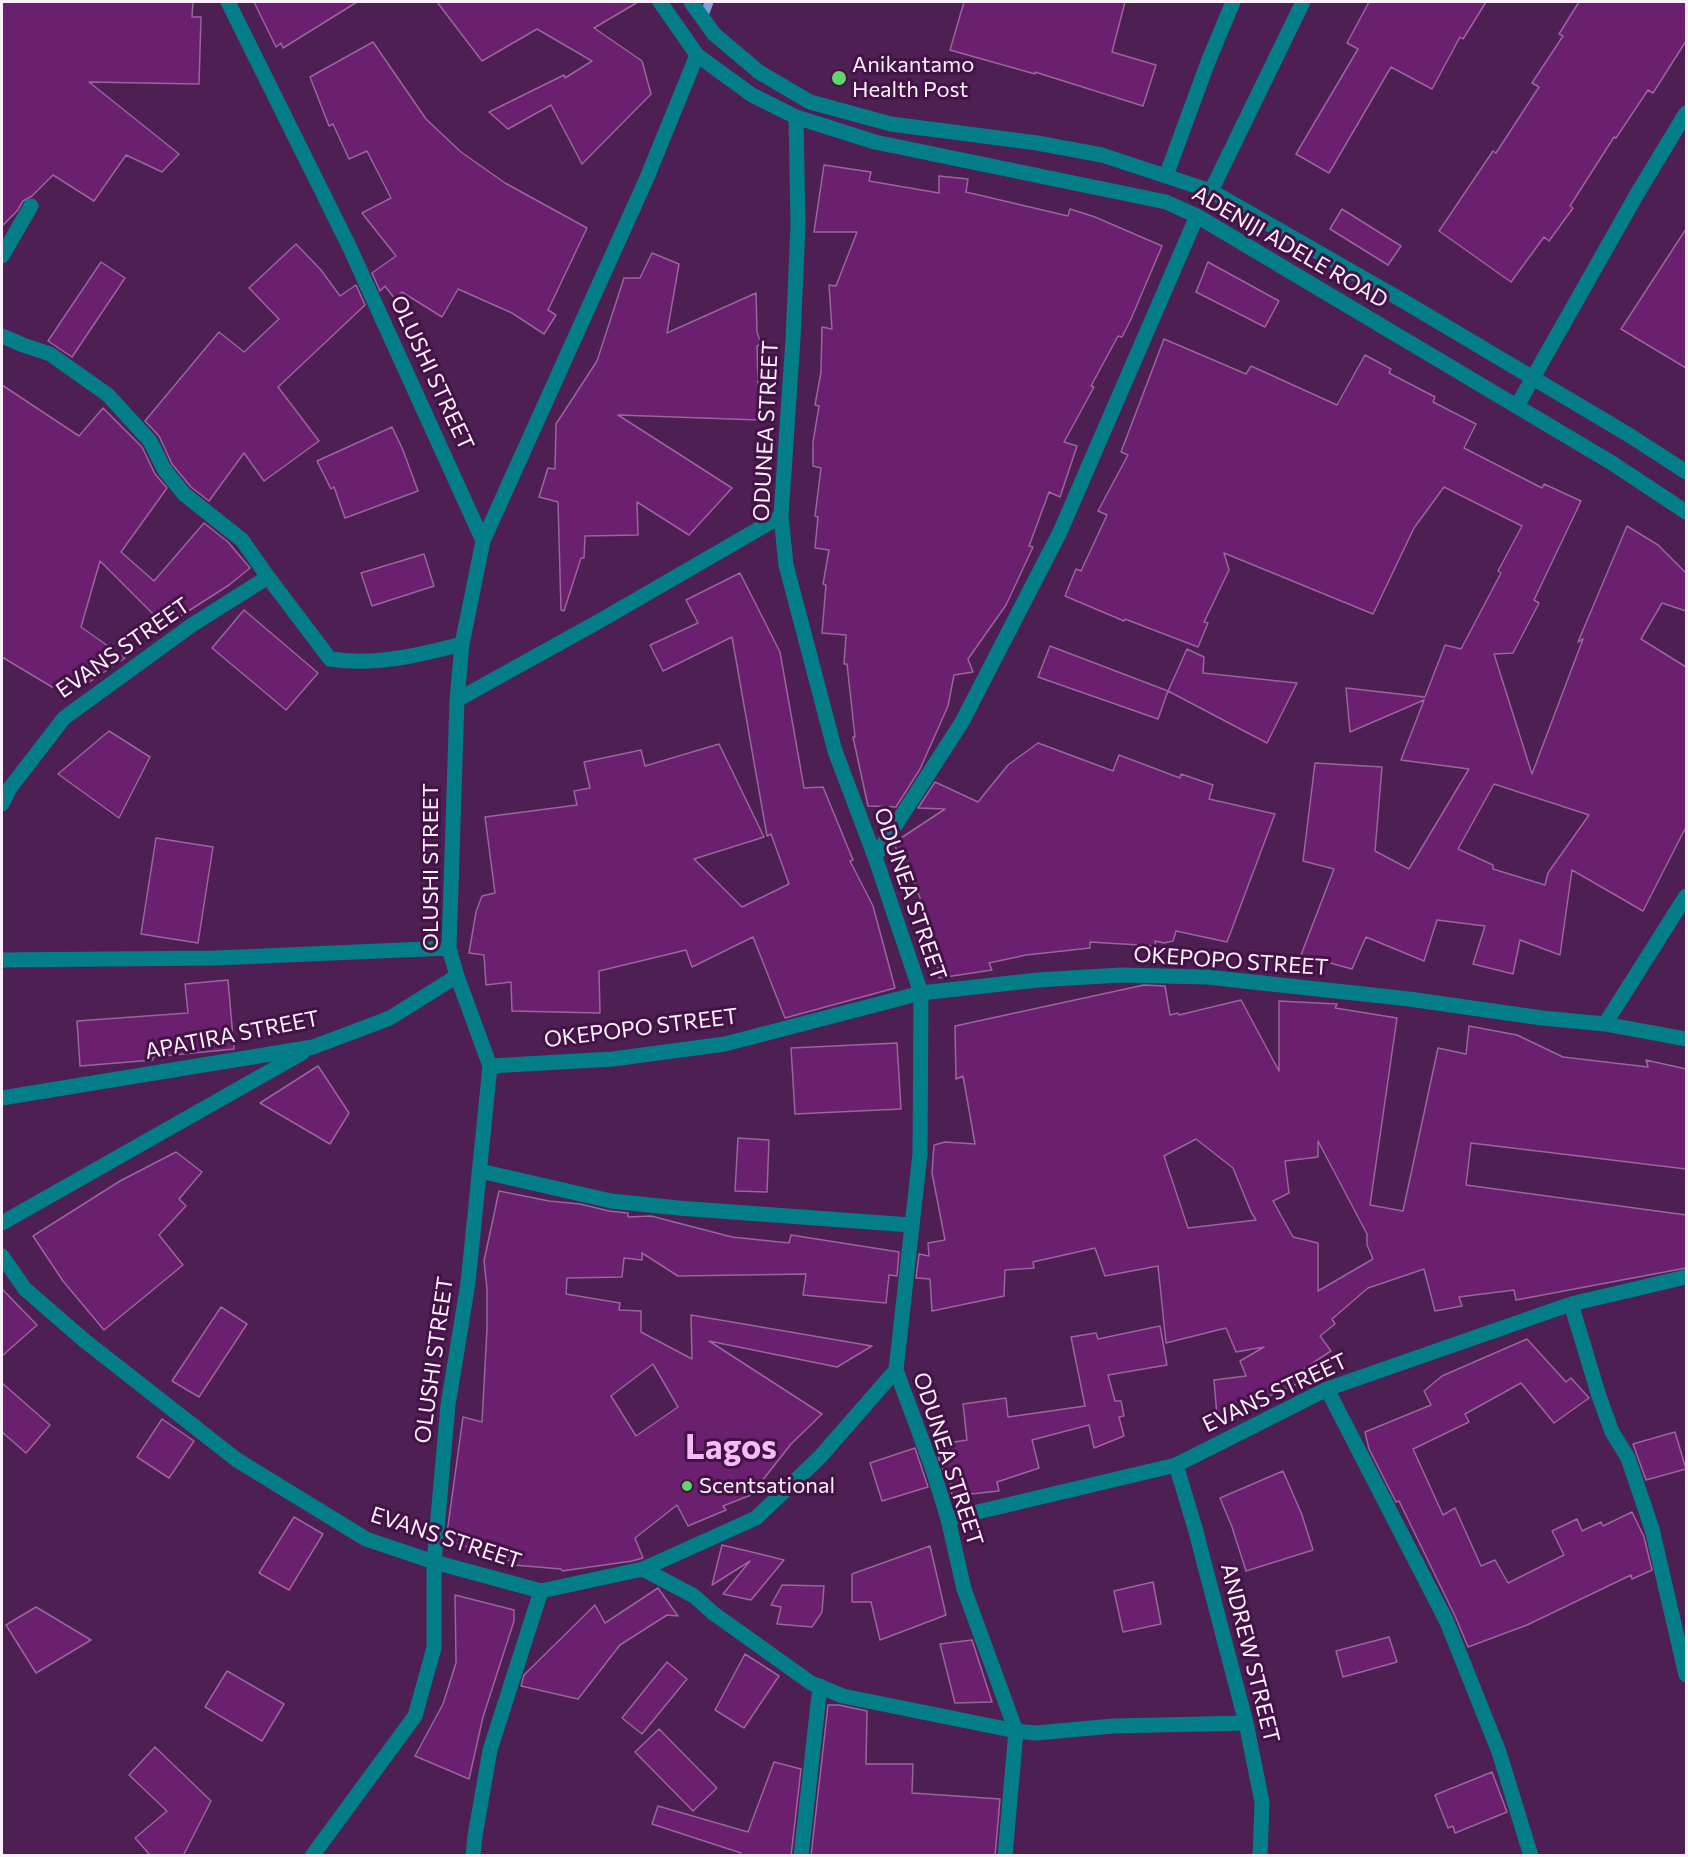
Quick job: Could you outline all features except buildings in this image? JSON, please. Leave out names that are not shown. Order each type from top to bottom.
[{"type":"street","name":"OLUSHI STREET","points":[[228,2],[349,246],[483,541],[462,644],[457,700],[449,948],[490,1066],[468,1283],[448,1405],[434,1562],[434,1648],[415,1716],[312,1856]]},
{"type":"street","name":"ADENIJI ADELE ROAD","points":[[660,2],[697,56],[752,96],[796,117],[875,142],[1166,202],[1197,216],[1517,406],[1686,512]]},
{"type":"street","name":"ADENIJI ADELE ROAD","points":[[691,2],[714,34],[759,72],[810,102],[891,124],[1102,154],[1211,191],[1406,302],[1629,435],[1686,472]]},
{"type":"street","points":[[1166,176],[1233,2]]},
{"type":"street","points":[[1211,191],[1303,2]]},
{"type":"street","points":[[483,541],[646,180],[697,56]]},
{"type":"street","points":[[1517,406],[1637,194],[1686,113]]},
{"type":"street","name":"ODUNEA STREET","points":[[796,117],[798,225],[781,516],[786,566],[835,751],[875,857],[921,993],[920,1154],[896,1370],[933,1470],[948,1519],[964,1589],[1016,1731],[1005,1856]]},
{"type":"street","points":[[2,256],[31,206]]},
{"type":"street","points":[[875,857],[962,722],[1060,532],[1197,216]]},
{"type":"street","points":[[2,336],[50,354],[108,395],[150,441],[164,469],[184,494],[242,540],[330,659],[350,662],[414,656],[462,644]]},
{"type":"street","points":[[457,700],[781,516]]},
{"type":"street","name":"EVANS STREET","points":[[2,804],[10,788],[64,718],[192,626],[268,577]]},
{"type":"street","points":[[1605,1024],[1686,896]]},
{"type":"street","points":[[2,960],[216,958],[449,948]]},
{"type":"street","name":"OKEPOPO STREET","points":[[490,1066],[613,1059],[724,1044],[921,993],[1038,980],[1120,975],[1207,977],[1409,999],[1478,1010],[1605,1024],[1686,1039]]},
{"type":"street","name":"APATIRA STREET","points":[[2,1098],[313,1047],[390,1018],[457,976]]},
{"type":"street","points":[[2,1223],[313,1047]]},
{"type":"street","points":[[480,1171],[611,1201],[911,1225]]},
{"type":"street","name":"EVANS STREET","points":[[2,1256],[25,1289],[85,1341],[237,1460],[366,1539],[434,1562],[542,1591],[643,1569],[756,1518],[820,1456],[896,1370]]},
{"type":"street","name":"EVANS STREET","points":[[948,1519],[1176,1465],[1327,1389],[1571,1304],[1686,1277]]},
{"type":"street","points":[[1571,1304],[1599,1396],[1612,1432],[1628,1458],[1652,1529],[1686,1675]]},
{"type":"street","points":[[1327,1389],[1448,1622],[1499,1752],[1531,1856]]},
{"type":"street","name":"ANDREW STREET","points":[[1176,1465],[1195,1528],[1246,1724],[1262,1802],[1260,1856]]},
{"type":"street","points":[[643,1569],[694,1596],[713,1613],[812,1683],[843,1696],[1016,1731],[1036,1733],[1113,1726],[1246,1724]]},
{"type":"street","points":[[473,1856],[490,1750],[542,1591]]},
{"type":"street","points":[[801,1856],[820,1686]]},
{"type":"waterway","points":[[705,13],[709,2]]},
{"type":"place","name":"Anikantamo Health Post","points":[[839,78]]},
{"type":"place","name":"Scentsational","points":[[687,1486]]},
{"type":"district","name":"Lagos","points":[[731,1448]]}]
